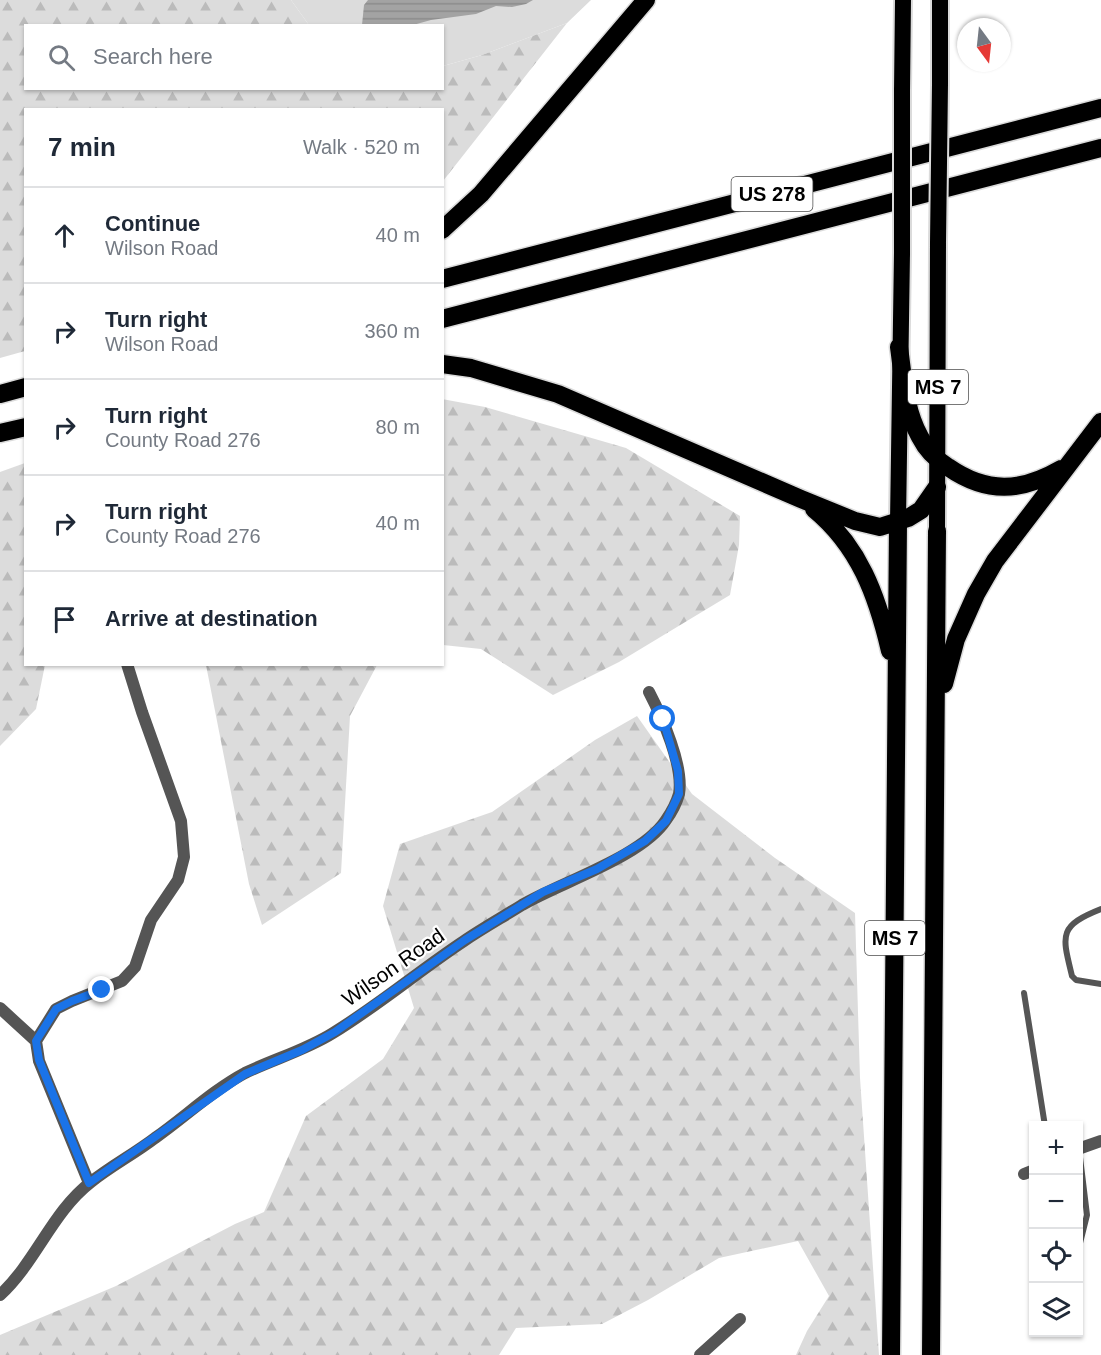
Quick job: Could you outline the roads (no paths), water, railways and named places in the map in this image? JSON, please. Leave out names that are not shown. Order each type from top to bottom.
[{"type":"highway","points":[[444,229],[481,194],[646,0]]},
{"type":"highway","name":"MS 7","points":[[891,1355],[903,0]]},
{"type":"highway","name":"MS 7","points":[[931,1355],[940,0]]},
{"type":"highway","name":"US 278","points":[[444,278],[1101,108]]},
{"type":"highway","name":"US 278","points":[[444,318],[1101,148]]},
{"type":"highway","points":[[899,347],[905,393],[914,421],[920,437],[937,459],[975,483],[1000,488],[1042,480],[1070,464]]},
{"type":"highway","points":[[444,364],[471,368],[558,394],[855,521],[880,527],[898,522],[921,510],[937,487]]},
{"type":"highway","points":[[0,394],[24,388]]},
{"type":"highway","points":[[936,760],[945,675],[956,639],[976,594],[995,561],[1101,422]]},
{"type":"highway","points":[[0,433],[24,427]]},
{"type":"highway","points":[[801,499],[844,539],[860,561],[886,631],[897,682]]},
{"type":"street","points":[[36,1041],[56,1009],[122,981],[135,967],[151,920],[178,880],[184,856],[181,821],[141,712],[128,666]]},
{"type":"street","name":"Wilson Road","points":[[0,1295],[18,1275],[61,1214],[89,1183],[245,1074],[302,1050],[335,1032],[465,940],[543,892],[597,869],[645,841],[666,821],[679,794],[678,771],[663,719],[649,693]]},
{"type":"street","points":[[0,1008],[36,1041],[39,1060],[89,1183]]},
{"type":"street","points":[[1083,1148],[1101,1141]]},
{"type":"street","points":[[700,1355],[740,1319]]},
{"type":"lane","points":[[1101,909],[1081,917],[1067,930],[1064,942],[1072,975],[1076,980],[1101,984]]},
{"type":"lane","points":[[1024,993],[1044,1121]]},
{"type":"lane","points":[[1082,1175],[1087,1215],[1083,1231]]}]
